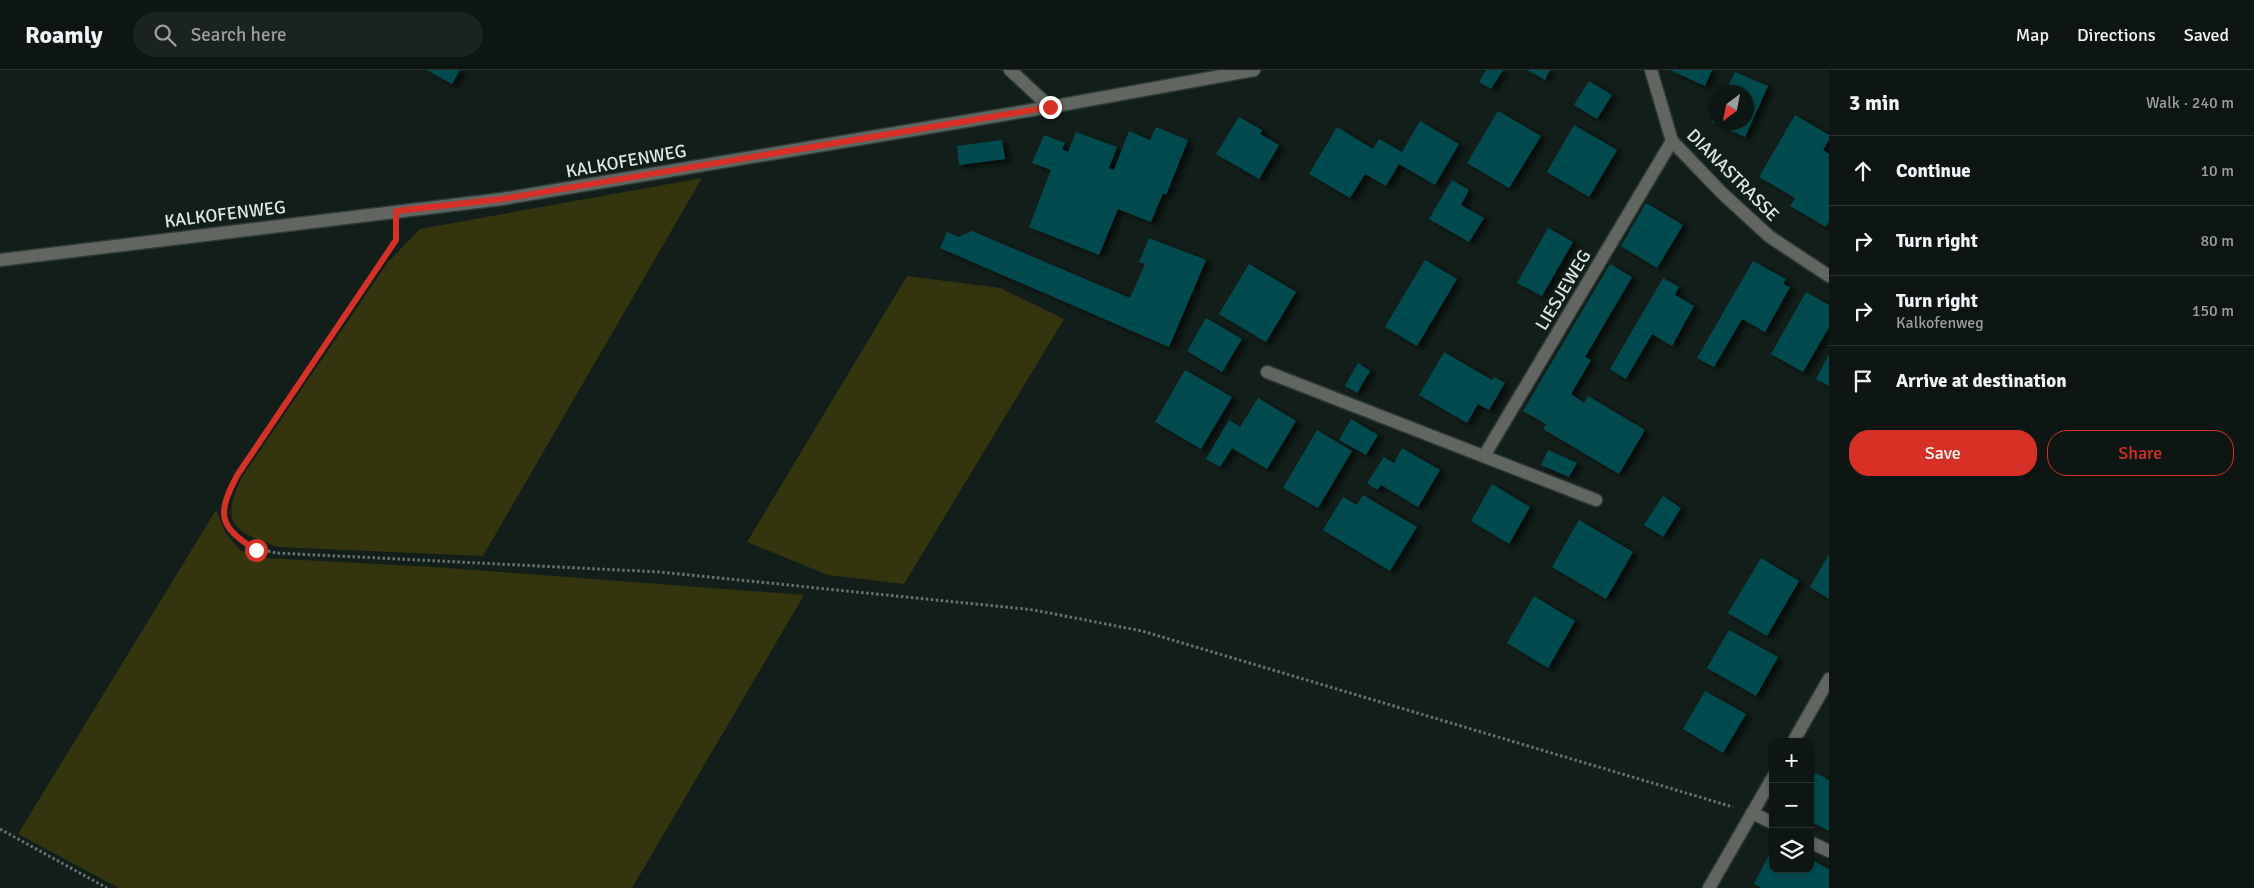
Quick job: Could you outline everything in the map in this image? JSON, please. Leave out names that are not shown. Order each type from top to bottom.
[{"type":"street","points":[[1010,70],[1050,107]]},
{"type":"street","name":"KALKOFENWEG","points":[[0,260],[502,199],[1050,107],[1254,70]]},
{"type":"street","name":"DIANASTRASSE","points":[[1651,70],[1672,141],[1722,193],[1770,238],[1829,276]]},
{"type":"street","name":"LIESJEWEG","points":[[1484,456],[1672,141]]},
{"type":"street","points":[[1267,372],[1596,500]]},
{"type":"street","points":[[1795,738],[1829,679]]},
{"type":"street","points":[[1709,888],[1770,783]]},
{"type":"street","points":[[1752,813],[1769,821]]},
{"type":"street","points":[[1814,844],[1829,851]]},
{"type":"path","points":[[396,211],[396,240],[229,490],[224,506],[224,517],[230,530],[238,539],[256,550],[278,554],[660,572],[1034,610],[1142,631],[1752,813]]},
{"type":"path","points":[[0,829],[107,888]]},
{"type":"shaded area","points":[[702,178],[483,556],[278,547],[251,536],[235,524],[232,516],[232,506],[242,477],[388,262],[420,229]]},
{"type":"shaded area","points":[[907,276],[1000,288],[1064,319],[904,584],[828,575],[747,542]]},
{"type":"shaded area","points":[[216,510],[226,534],[241,551],[265,558],[435,567],[804,595],[632,888],[119,888],[18,834]]},
{"type":"building","points":[[427,70],[460,70],[452,84]]},
{"type":"building","points":[[1486,70],[1503,70],[1491,89],[1479,82]]},
{"type":"building","points":[[1527,70],[1550,70],[1545,80]]},
{"type":"building","points":[[1670,70],[1712,70],[1705,86]]},
{"type":"building","points":[[1735,72],[1768,86],[1754,117],[1754,85],[1728,85]]},
{"type":"building","points":[[1589,81],[1612,95],[1597,119],[1574,105]]},
{"type":"building","points":[[1498,111],[1541,136],[1509,188],[1467,163]]},
{"type":"building","points":[[1795,115],[1829,135],[1829,140],[1823,150],[1829,154],[1829,222],[1826,227],[1790,206],[1795,198],[1759,177]]},
{"type":"building","points":[[1239,117],[1262,130],[1260,134],[1279,145],[1259,179],[1216,154]]},
{"type":"building","points":[[1420,121],[1459,144],[1435,185],[1399,164],[1386,186],[1365,174],[1350,198],[1309,174],[1337,127],[1373,149],[1379,139],[1402,152]]},
{"type":"building","points":[[1574,125],[1617,150],[1589,197],[1547,172]]},
{"type":"building","points":[[1156,127],[1188,140],[1166,195],[1163,193],[1151,222],[1118,209],[1099,255],[1029,227],[1051,170],[1032,163],[1044,135],[1065,143],[1062,149],[1068,152],[1076,132],[1117,147],[1109,168],[1114,170],[1129,131],[1150,140]]},
{"type":"building","points":[[1730,130],[1748,130],[1745,137]]},
{"type":"building","points":[[1002,140],[1005,159],[959,165],[957,146]]},
{"type":"building","points":[[1452,180],[1469,190],[1461,205],[1484,218],[1469,242],[1429,219]]},
{"type":"building","points":[[1646,203],[1683,225],[1657,268],[1621,246]]},
{"type":"building","points":[[1548,228],[1573,242],[1542,296],[1517,283]]},
{"type":"building","points":[[972,231],[1130,298],[1145,264],[1139,262],[1149,238],[1206,260],[1169,347],[940,248],[947,232],[959,237]]},
{"type":"building","points":[[1425,260],[1457,279],[1417,346],[1385,327]]},
{"type":"building","points":[[1753,261],[1786,279],[1783,284],[1790,287],[1765,332],[1742,319],[1714,367],[1697,358]]},
{"type":"building","points":[[1249,264],[1296,292],[1266,342],[1219,314]]},
{"type":"building","points":[[1610,264],[1632,277],[1585,357],[1591,360],[1571,394],[1584,403],[1588,396],[1645,430],[1619,474],[1543,429],[1546,424],[1523,411]]},
{"type":"building","points":[[1663,278],[1679,287],[1675,295],[1694,306],[1672,346],[1652,334],[1626,379],[1610,369]]},
{"type":"building","points":[[1806,292],[1829,305],[1829,327],[1803,372],[1771,354]]},
{"type":"building","points":[[1206,318],[1242,339],[1222,372],[1187,351]]},
{"type":"building","points":[[1444,352],[1492,380],[1494,377],[1505,383],[1489,410],[1478,404],[1467,423],[1419,395]]},
{"type":"building","points":[[1829,354],[1829,386],[1816,379]]},
{"type":"building","points":[[1358,363],[1370,371],[1357,393],[1345,386]]},
{"type":"building","points":[[1185,370],[1232,397],[1201,449],[1155,422]]},
{"type":"building","points":[[1258,398],[1296,421],[1267,469],[1232,448],[1220,467],[1206,459],[1229,420],[1240,427]]},
{"type":"building","points":[[1351,419],[1378,435],[1366,455],[1339,440]]},
{"type":"building","points":[[1317,430],[1352,451],[1318,508],[1283,488]]},
{"type":"building","points":[[1402,448],[1440,470],[1418,507],[1381,485],[1377,490],[1367,483],[1384,457],[1394,463]]},
{"type":"building","points":[[1548,450],[1577,463],[1569,477],[1541,465]]},
{"type":"building","points":[[1492,484],[1530,507],[1509,544],[1471,521]]},
{"type":"building","points":[[1363,495],[1417,527],[1390,571],[1323,530],[1343,497],[1357,505]]},
{"type":"building","points":[[1663,496],[1681,508],[1663,537],[1644,525]]},
{"type":"building","points":[[1579,520],[1633,552],[1606,599],[1552,567]]},
{"type":"building","points":[[1829,554],[1829,599],[1810,587]]},
{"type":"building","points":[[1761,558],[1799,581],[1767,636],[1728,613]]},
{"type":"building","points":[[1534,596],[1575,621],[1548,668],[1507,643]]},
{"type":"building","points":[[1729,630],[1778,657],[1756,696],[1707,668]]},
{"type":"building","points":[[1705,691],[1746,714],[1723,753],[1683,729]]},
{"type":"building","points":[[1816,773],[1829,780],[1829,831],[1814,823],[1814,777]]},
{"type":"building","points":[[1769,855],[1769,873],[1814,873],[1814,861],[1829,869],[1829,888],[1762,888],[1754,884]]},
{"type":"route","points":[[256,550],[238,539],[230,530],[224,517],[224,506],[229,490],[396,240],[396,211],[502,199],[1050,107]]}]
